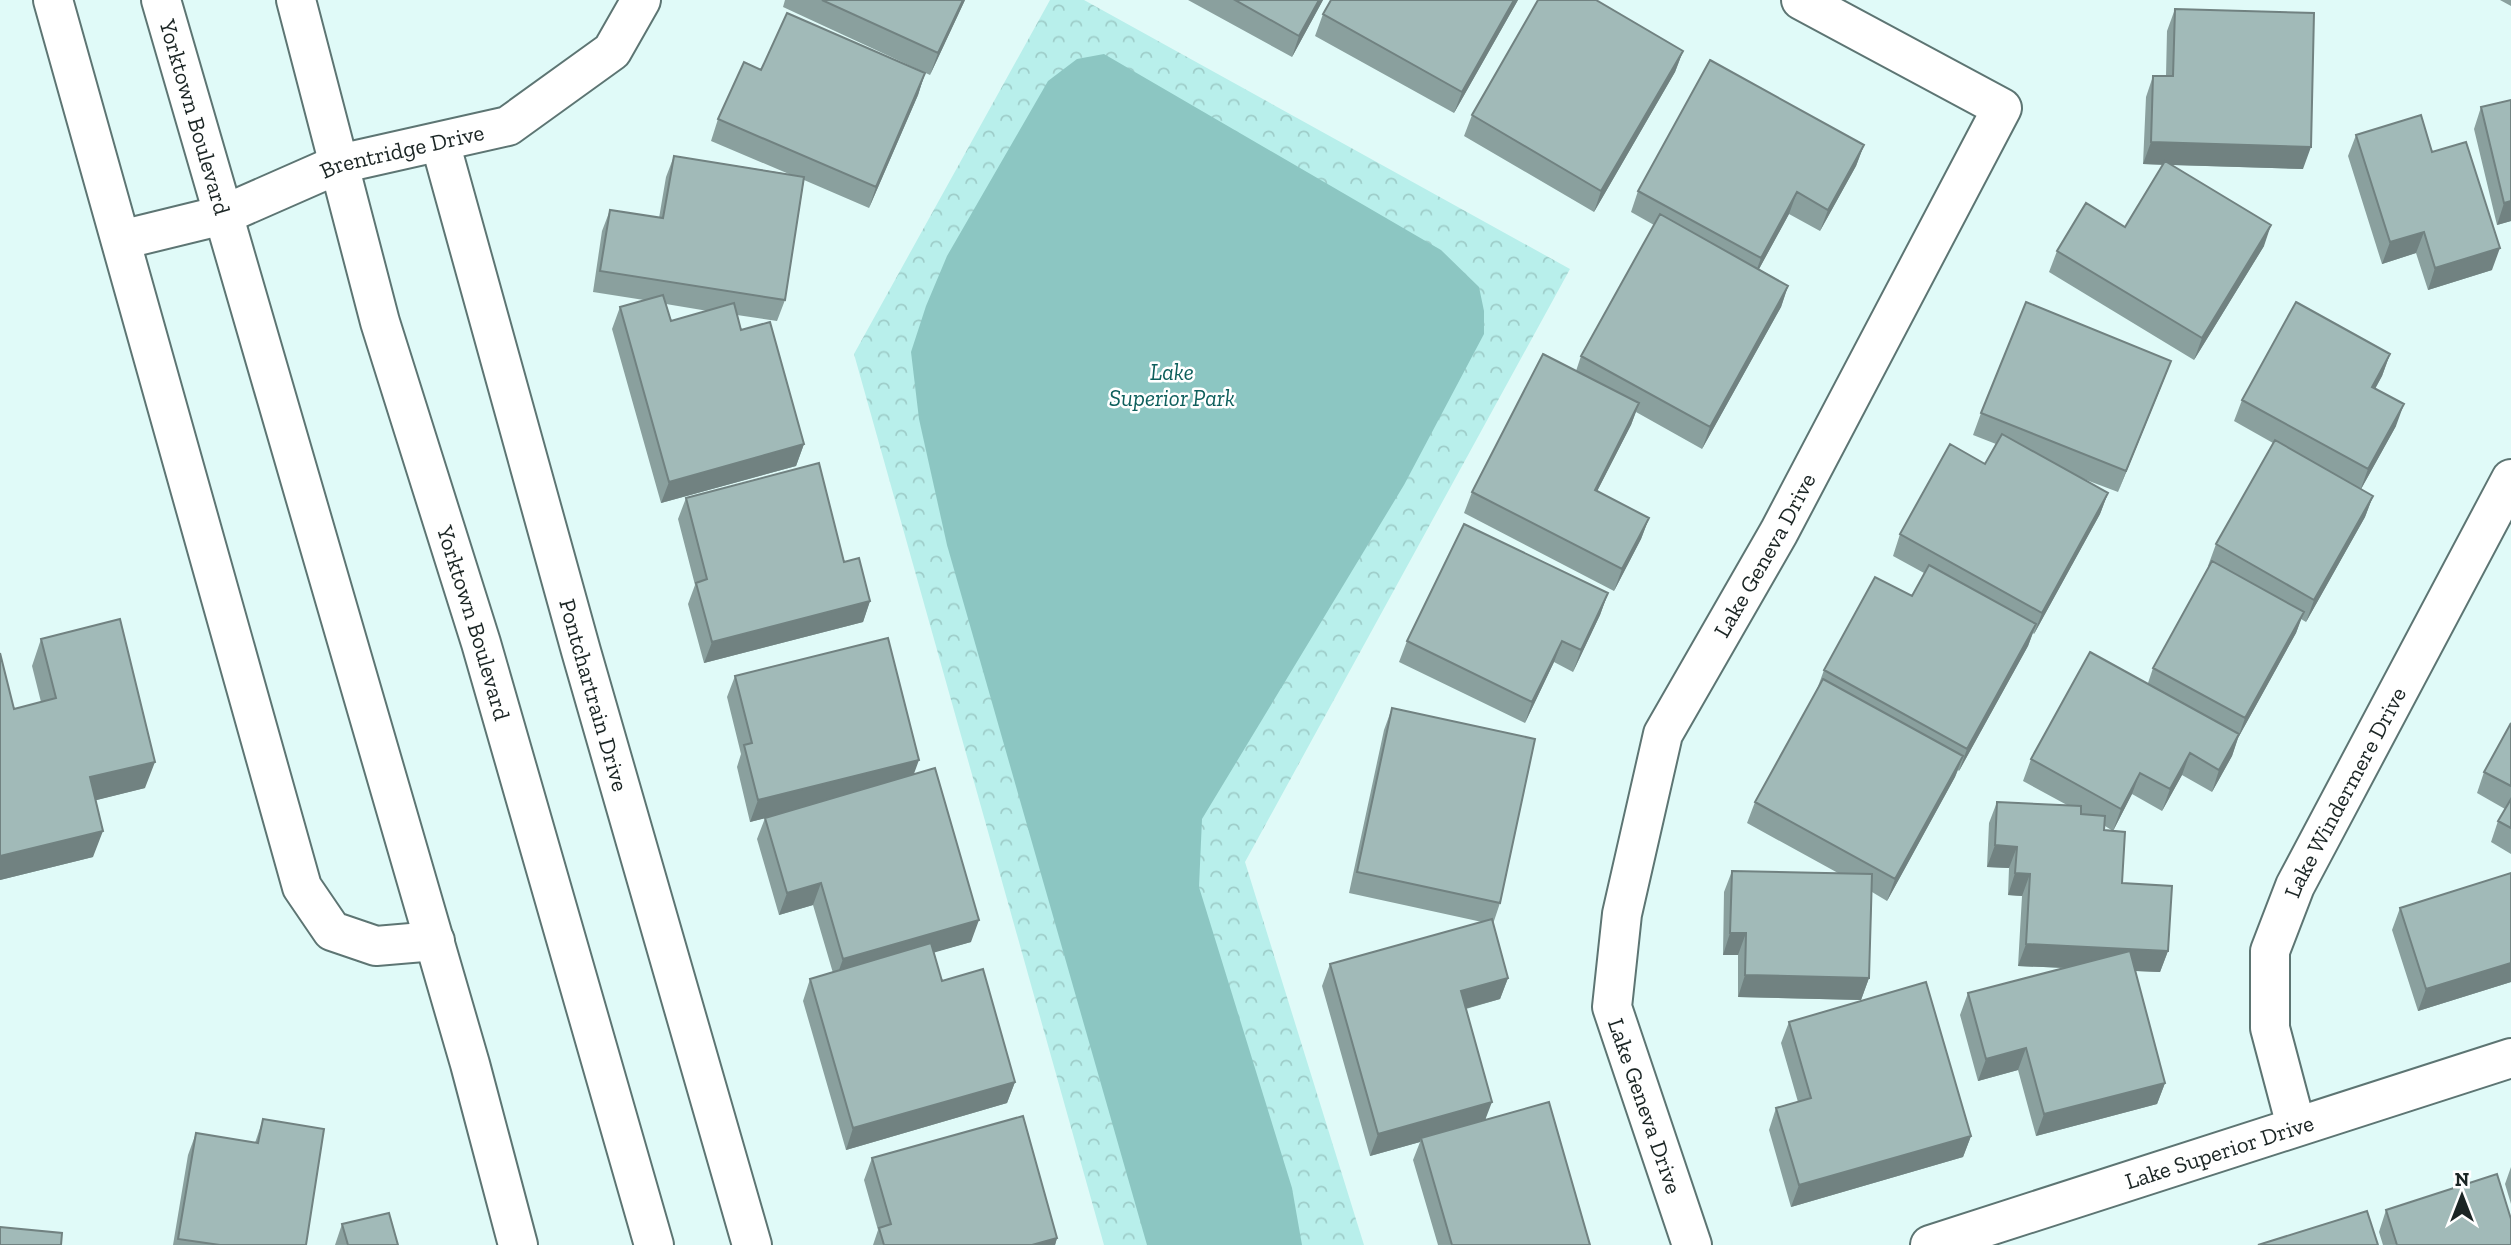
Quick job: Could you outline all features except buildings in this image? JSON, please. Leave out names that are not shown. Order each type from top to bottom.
[{"type":"street","points":[[53,0],[302,887],[332,931],[376,946],[435,941]]},
{"type":"street","name":"Yorktown Boulevard","points":[[161,0],[239,263],[334,602],[435,941],[518,1245]]},
{"type":"street","name":"Yorktown Boulevard","points":[[296,0],[380,322],[481,643],[654,1245]]},
{"type":"street","name":"Brentridge Drive","points":[[121,240],[223,215],[339,164],[508,126],[612,51],[641,0]]},
{"type":"street","name":"Lake Geneva Drive","points":[[1692,1245],[1612,1007],[1622,914],[1663,734],[1779,532],[2002,108],[1801,0]]},
{"type":"street","name":"Pontchartrain Drive","points":[[440,142],[581,651],[752,1245]]},
{"type":"street","name":"Lake Windermere Drive","points":[[2296,1126],[2270,1028],[2270,951],[2295,886],[2511,479]]},
{"type":"street","name":"Lake Superior Drive","points":[[1930,1245],[2511,1058]]},
{"type":"green space","name":"Lake Superior Park","points":[[1050,0],[1084,0],[1570,269],[1245,862],[1364,1245],[1104,1245],[854,354]]},
{"type":"shaded area","name":"Lake Superior Park","points":[[1104,54],[1441,250],[1479,287],[1484,311],[1484,334],[1404,485],[1202,819],[1199,887],[1292,1188],[1302,1245],[1147,1245],[947,545],[919,419],[911,352],[926,306],[947,256],[1048,81],[1077,59]]}]
